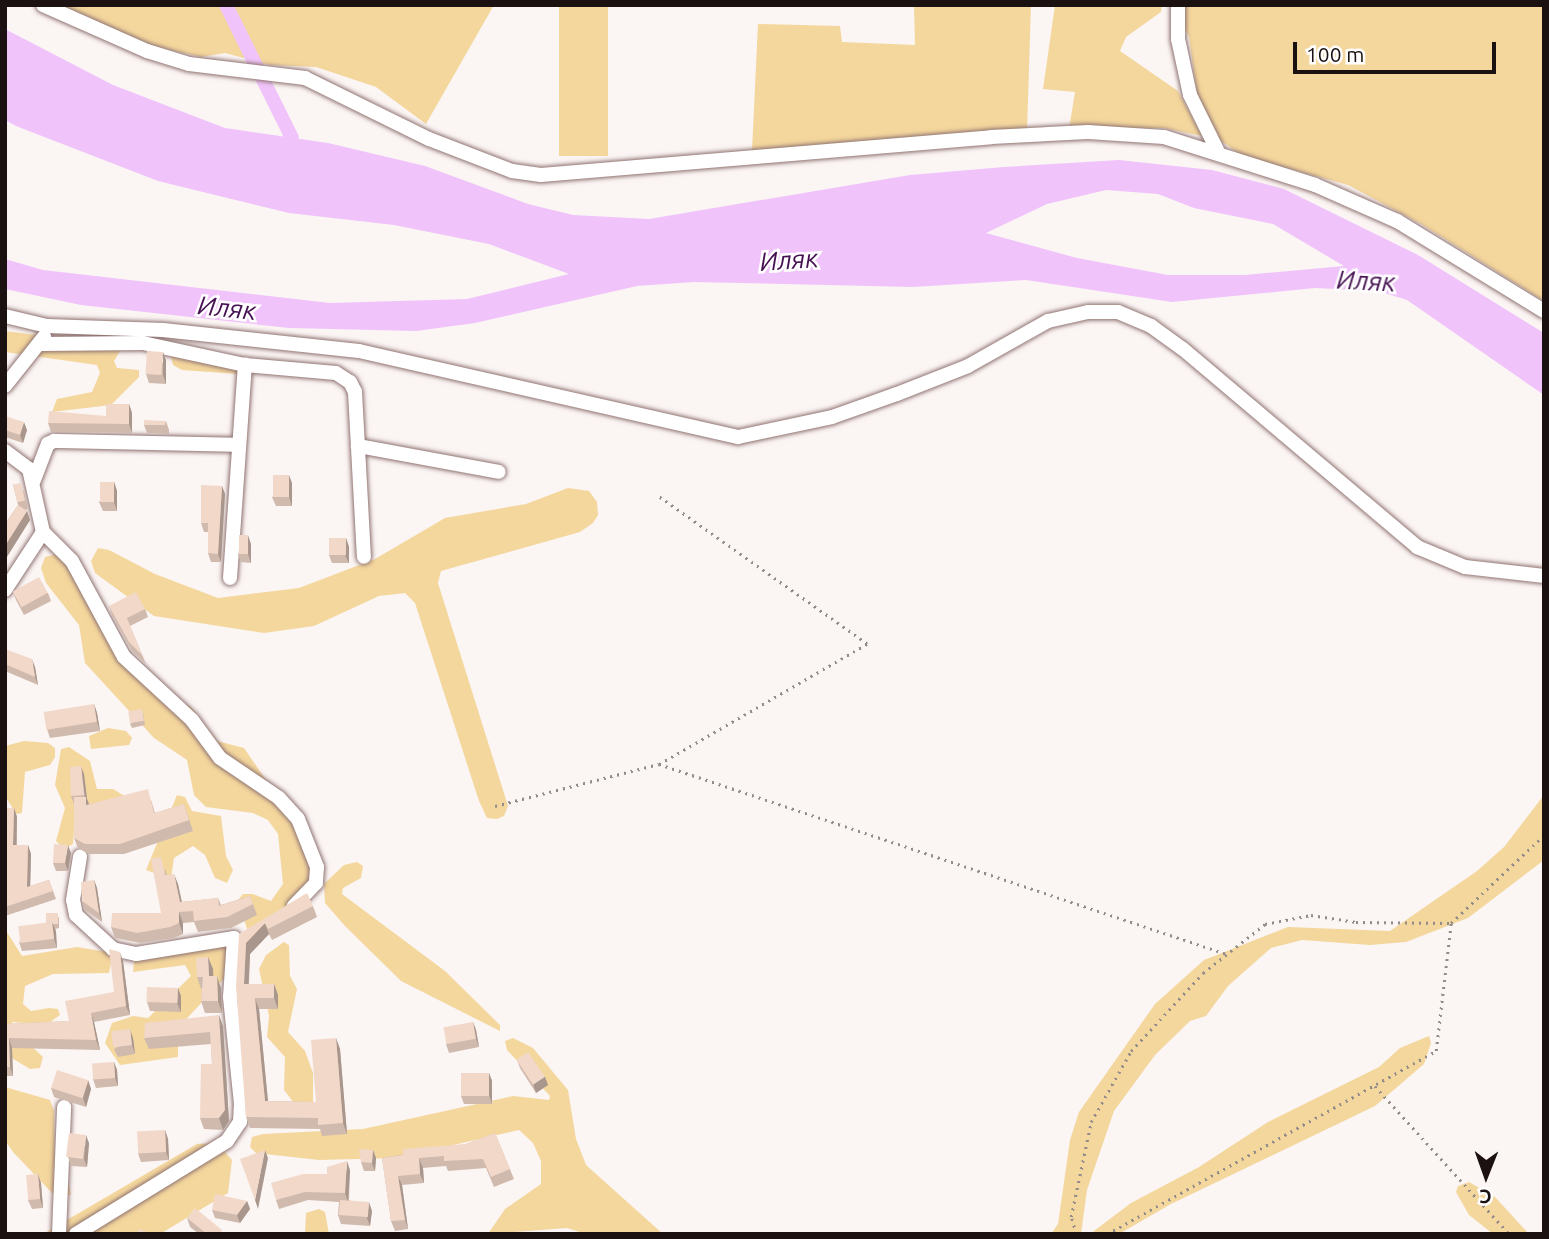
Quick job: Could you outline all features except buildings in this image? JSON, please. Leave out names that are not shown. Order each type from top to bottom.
[{"type":"street","points":[[43,5],[147,51],[241,72],[277,72],[327,87],[485,162],[541,175],[799,151],[1088,132],[1164,137],[1315,185],[1397,222],[1544,312]]},
{"type":"street","points":[[1178,5],[1178,39],[1190,95],[1217,152]]},
{"type":"street","points":[[5,316],[47,326],[163,330],[359,351],[738,437],[832,416],[897,394],[968,366],[1048,321],[1088,312],[1118,312],[1152,326],[1183,349],[1418,547],[1465,567],[1544,576]]},
{"type":"street","points":[[5,386],[41,344],[47,326]]},
{"type":"street","points":[[41,344],[143,343],[245,365],[344,378],[355,392],[364,557]]},
{"type":"street","points":[[230,578],[245,365]]},
{"type":"street","points":[[34,480],[48,444],[54,441],[239,445]]},
{"type":"street","points":[[358,446],[499,472]]},
{"type":"street","points":[[5,451],[19,458],[34,480],[43,533],[72,561],[137,672],[172,700],[220,758],[279,798],[299,819],[317,867],[316,883],[307,896],[279,914]]},
{"type":"street","points":[[5,590],[43,533]]},
{"type":"street","points":[[76,1234],[227,1141],[236,1130],[241,1104],[230,997],[240,935],[136,954],[113,949],[76,915],[73,900],[80,857]]},
{"type":"street","points":[[59,1234],[64,1107]]},
{"type":"path","points":[[495,806],[659,764],[867,644],[659,497]]},
{"type":"path","points":[[659,764],[1227,954]]},
{"type":"path","points":[[1107,1234],[1436,1051],[1451,923],[1544,835]]},
{"type":"path","points":[[1076,1234],[1071,1217],[1091,1122],[1131,1051],[1203,973],[1265,924],[1311,915],[1356,922],[1451,923]]},
{"type":"path","points":[[1374,1085],[1509,1234]]},
{"type":"shaded area","points":[[61,5],[494,5],[426,124],[376,87],[316,67],[270,65],[225,53],[201,57],[135,42]]},
{"type":"shaded area","points":[[559,5],[608,5],[608,156],[559,156]]},
{"type":"shaded area","points":[[914,5],[1031,5],[1027,131],[752,150],[758,24],[840,26],[842,42],[915,45]]},
{"type":"shaded area","points":[[1055,5],[1162,5],[1161,12],[1126,37],[1120,51],[1178,91],[1202,136],[1163,128],[1069,129],[1075,92],[1043,89]]},
{"type":"shaded area","points":[[1174,5],[1544,5],[1544,301],[1421,224],[1348,185],[1243,156],[1215,137],[1197,94],[1189,37]]},
{"type":"shaded area","points":[[5,331],[123,346],[114,361],[117,368],[139,370],[139,377],[111,405],[52,412],[57,399],[92,392],[100,373],[97,365],[5,352]]},
{"type":"shaded area","points":[[171,356],[237,369],[238,374],[182,370],[173,365]]},
{"type":"shaded area","points":[[568,488],[589,491],[597,502],[598,515],[593,523],[580,532],[441,571],[438,583],[508,806],[504,816],[497,819],[487,818],[479,801],[415,603],[405,593],[379,596],[314,626],[264,633],[154,616],[95,573],[91,561],[98,548],[109,550],[155,574],[218,598],[299,588],[375,559],[445,518],[526,504]]},
{"type":"shaded area","points":[[57,554],[67,558],[140,678],[191,707],[217,741],[244,748],[320,859],[306,903],[248,932],[238,900],[243,894],[253,894],[271,901],[283,884],[278,834],[268,820],[253,813],[206,807],[194,795],[187,760],[154,738],[85,663],[79,625],[46,583],[41,568],[45,557]]},
{"type":"shaded area","points":[[108,728],[126,731],[132,738],[129,745],[91,749],[89,736]]},
{"type":"shaded area","points":[[24,741],[48,743],[55,748],[55,757],[50,765],[25,772],[22,813],[16,814],[5,796],[5,746]]},
{"type":"shaded area","points":[[69,747],[90,761],[97,789],[113,789],[126,797],[75,817],[73,844],[64,849],[56,841],[65,808],[55,785],[61,749]]},
{"type":"shaded area","points":[[177,795],[185,797],[192,811],[221,816],[226,856],[233,870],[227,883],[215,878],[205,855],[193,846],[174,858],[171,879],[146,870]]},
{"type":"shaded area","points":[[1544,795],[1544,860],[1468,918],[1406,942],[1370,945],[1302,940],[1271,948],[1228,986],[1206,1016],[1190,1021],[1155,1055],[1114,1111],[1087,1190],[1081,1234],[1051,1234],[1058,1224],[1070,1140],[1079,1112],[1155,1004],[1204,960],[1288,927],[1390,931],[1477,871],[1504,847]]},
{"type":"shaded area","points":[[357,862],[363,866],[361,878],[343,888],[342,894],[445,971],[500,1025],[500,1031],[401,981],[325,903],[324,884],[344,865]]},
{"type":"shaded area","points":[[5,929],[22,956],[77,947],[113,953],[109,973],[53,974],[25,986],[23,1004],[31,1011],[58,1009],[60,1015],[46,1025],[12,1022],[12,1028],[43,1057],[40,1068],[30,1069],[5,1054]]},
{"type":"shaded area","points":[[284,942],[289,945],[290,976],[297,989],[288,1032],[305,1051],[313,1073],[313,1102],[294,1103],[284,1090],[285,1057],[267,1037],[269,1016],[259,969],[266,955]]},
{"type":"shaded area","points":[[228,944],[231,971],[178,1028],[178,1057],[120,1065],[105,1043],[112,1023],[133,1016],[148,1018],[191,976],[185,965],[133,972],[134,961]]},
{"type":"shaded area","points":[[1429,1036],[1431,1043],[1424,1064],[1375,1106],[1171,1204],[1119,1234],[1090,1234],[1131,1203],[1199,1167],[1268,1122],[1379,1067],[1400,1048]]},
{"type":"shaded area","points":[[513,1038],[533,1048],[568,1090],[576,1139],[586,1165],[663,1234],[586,1234],[567,1228],[488,1234],[505,1209],[541,1184],[541,1161],[533,1143],[519,1130],[397,1158],[319,1160],[256,1153],[250,1147],[252,1137],[263,1134],[363,1129],[513,1096],[549,1100],[550,1096],[507,1050],[505,1041]]},
{"type":"shaded area","points":[[5,1087],[50,1100],[54,1111],[55,1163],[68,1180],[71,1195],[52,1193],[5,1140]]},
{"type":"shaded area","points":[[217,1143],[232,1160],[228,1193],[160,1234],[43,1234],[197,1144]]},
{"type":"shaded area","points":[[1469,1182],[1495,1197],[1529,1234],[1493,1234],[1469,1215],[1456,1192],[1458,1186]]},
{"type":"shaded area","points":[[319,1209],[325,1212],[329,1234],[305,1234],[306,1213]]},
{"type":"water","name":"Иляк","points":[[5,29],[113,85],[225,128],[328,143],[425,166],[528,204],[573,215],[649,219],[910,175],[1004,167],[1119,160],[1212,170],[1284,189],[1418,255],[1544,333],[1544,395],[1407,300],[1378,291],[1315,288],[1172,302],[1026,280],[913,287],[694,282],[637,286],[475,323],[416,331],[289,328],[81,305],[5,289],[5,259],[43,270],[330,303],[467,299],[569,274],[489,244],[394,225],[289,213],[158,181],[5,120]],"holes":[[[1106,190],[1158,194],[1194,208],[1273,224],[1344,266],[1245,275],[1168,275],[1077,258],[986,233],[1047,204]]]},
{"type":"waterway","points":[[226,5],[292,138]]}]
